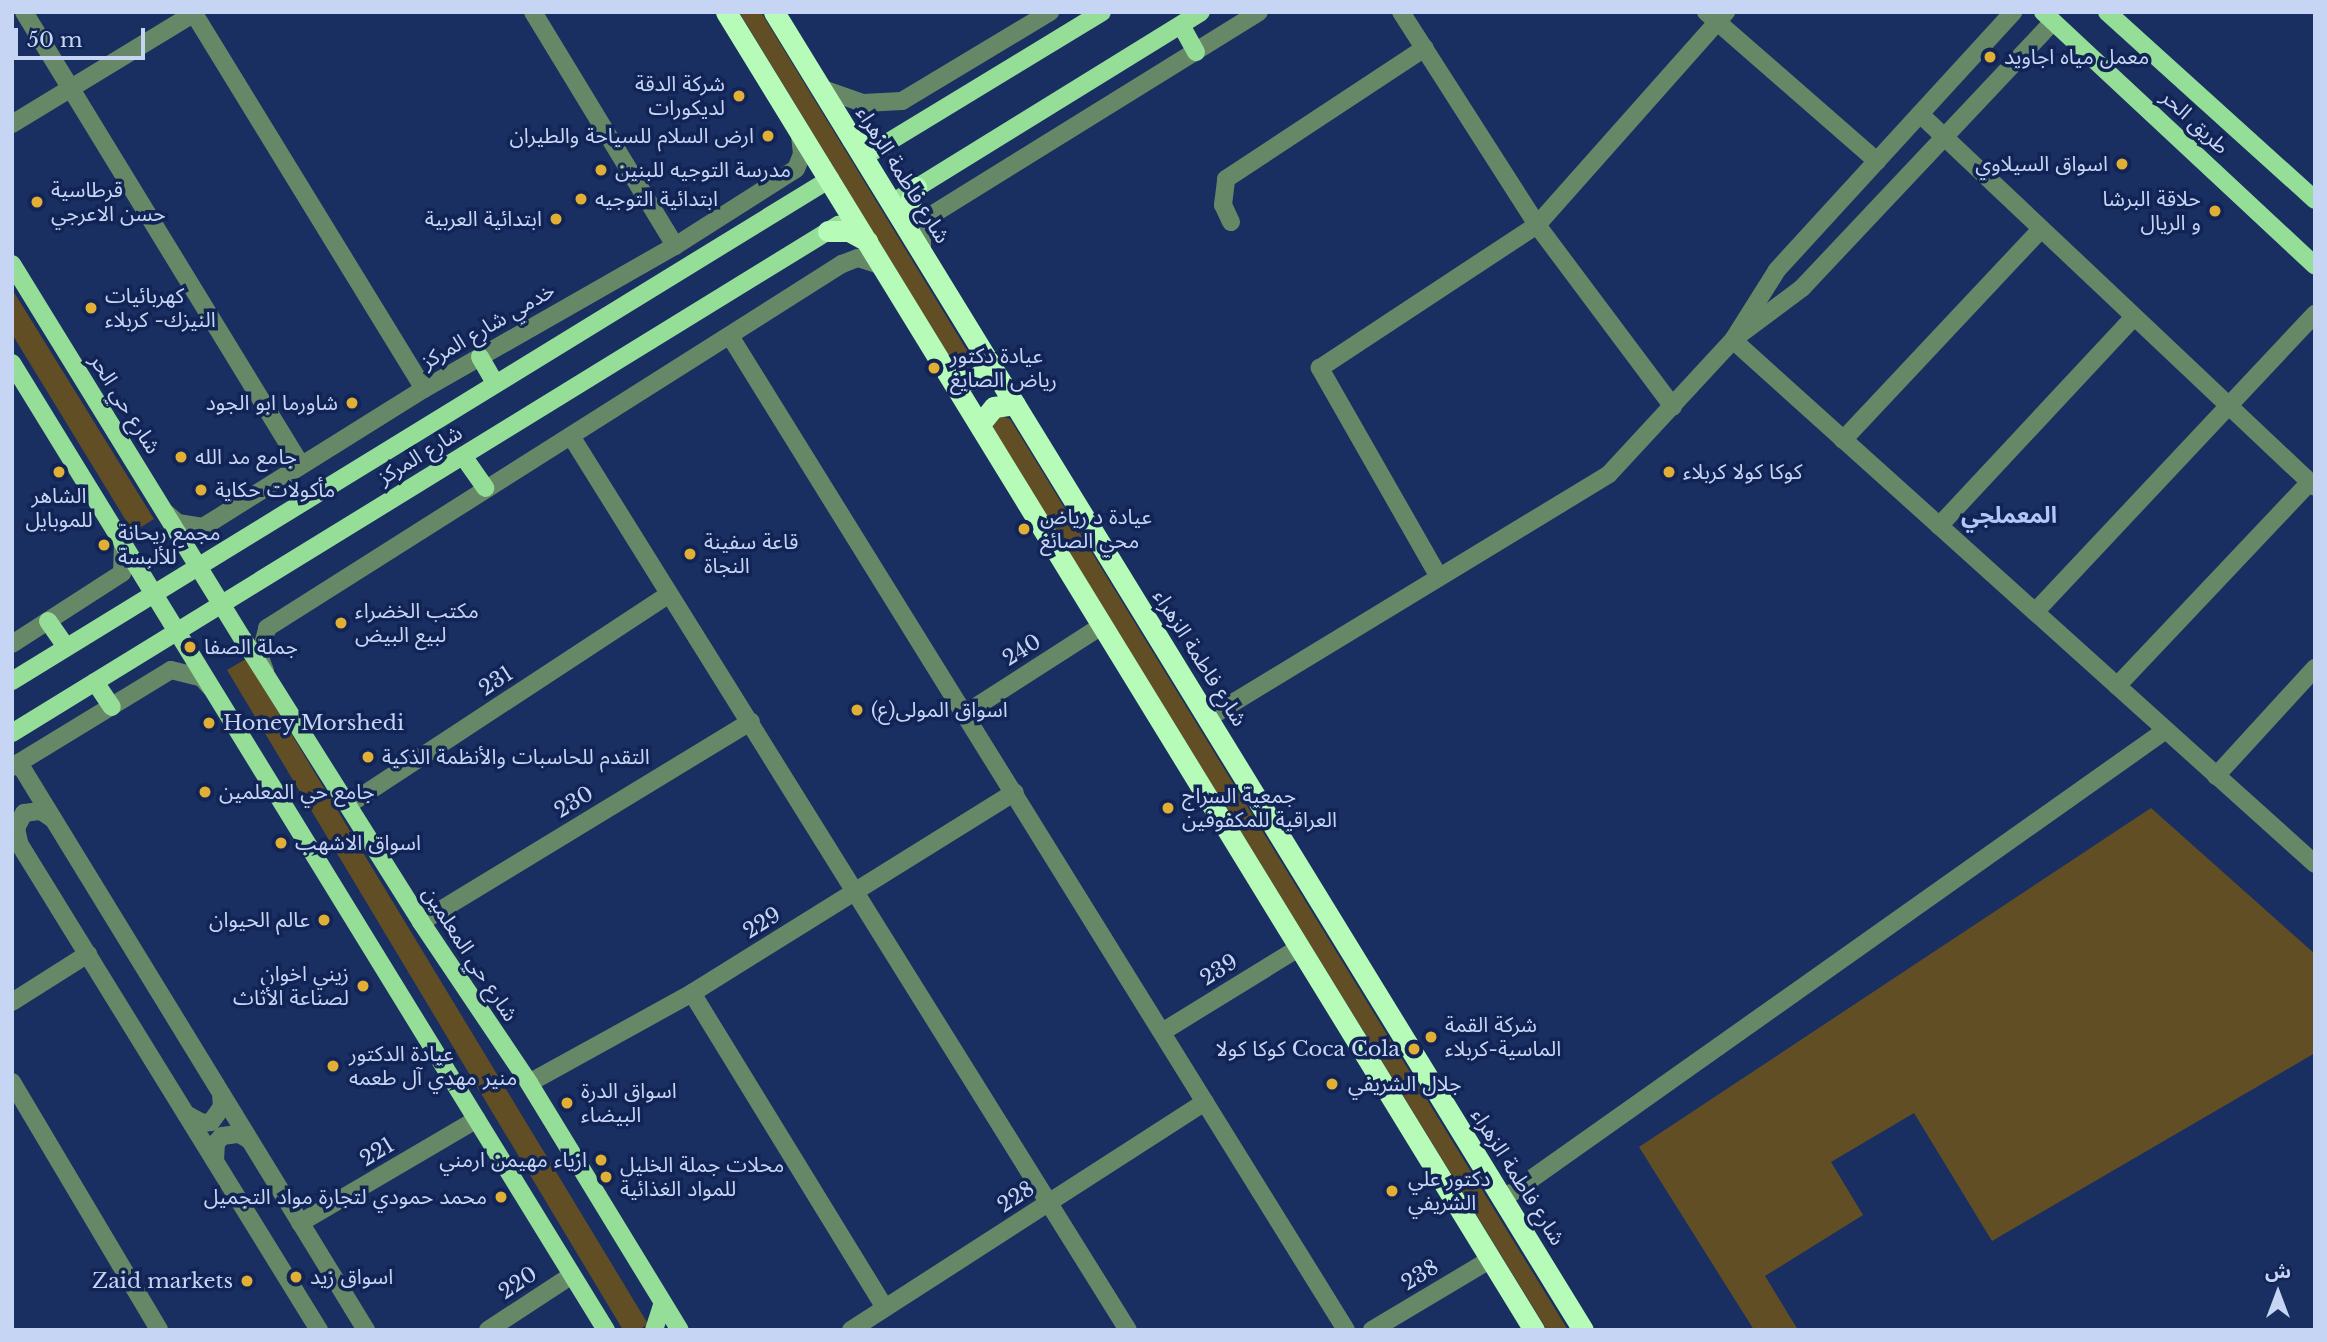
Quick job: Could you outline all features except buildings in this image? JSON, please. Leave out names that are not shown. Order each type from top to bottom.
[{"type":"highway","points":[[726,12],[817,160],[822,183],[852,216],[1534,1330]]},
{"type":"highway","name":"شارع فاطمة الزهراء","points":[[774,12],[1583,1330]]},
{"type":"highway","points":[[858,148],[883,145]]},
{"type":"highway","points":[[907,228],[906,211],[916,187]]},
{"type":"highway","points":[[828,231],[849,231],[867,241]]},
{"type":"highway","points":[[954,382],[976,379],[990,364]]},
{"type":"highway","points":[[980,424],[994,407],[1015,404]]},
{"type":"main road","points":[[891,203],[1201,12]]},
{"type":"main road","name":"طريق الحر","points":[[2107,12],[2315,200]]},
{"type":"main road","points":[[883,145],[1096,14]]},
{"type":"main road","name":"طريق الحر","points":[[2048,17],[2315,265]]},
{"type":"main road","points":[[1181,25],[1196,52]]},
{"type":"main road","name":"شارع المركز","points":[[12,681],[822,183]]},
{"type":"main road","name":"شارع المركز","points":[[12,733],[852,216]]},
{"type":"main road","name":"شارع حي الحر","points":[[12,264],[221,604]]},
{"type":"main road","points":[[480,357],[495,383]]},
{"type":"main road","points":[[12,363],[606,1330]]},
{"type":"main road","points":[[463,456],[485,488]]},
{"type":"main road","name":"شارع حي المعلمين","points":[[221,604],[421,922],[528,1083],[680,1330]]},
{"type":"main road","points":[[48,621],[66,648]]},
{"type":"main road","points":[[95,682],[112,707]]},
{"type":"main road","points":[[654,1330],[663,1303]]},
{"type":"street","points":[[24,12],[301,465]]},
{"type":"street","points":[[533,12],[675,246]]},
{"type":"street","points":[[820,88],[863,103],[902,101],[1050,12]]},
{"type":"street","points":[[922,252],[922,229],[930,216],[1259,12]]},
{"type":"street","points":[[1401,12],[1537,225],[1674,407]]},
{"type":"street","points":[[1208,718],[1609,474],[1674,407],[1732,340],[1771,277],[2013,12]]},
{"type":"street","points":[[12,124],[194,13],[424,388]]},
{"type":"street","points":[[1439,578],[1320,368],[1537,225],[1717,15],[1877,161]]},
{"type":"street","points":[[1732,340],[1789,301],[1943,137],[2048,17]]},
{"type":"street","points":[[1231,222],[1223,205],[1226,179],[1425,48]]},
{"type":"street","points":[[1920,114],[2312,485],[2117,686]]},
{"type":"street","name":"خدمي شارع المركز","points":[[165,512],[178,523],[203,527],[424,388],[675,246],[796,169],[803,154],[795,126]]},
{"type":"street","points":[[1843,440],[2041,229]]},
{"type":"street","points":[[266,675],[260,657],[267,628],[842,264],[858,258],[883,266]]},
{"type":"street","points":[[2035,612],[2315,314]]},
{"type":"street","points":[[1939,526],[2134,317]]},
{"type":"street","points":[[730,336],[1346,1330]]},
{"type":"street","points":[[1732,340],[2216,776],[2313,858]]},
{"type":"street","points":[[571,436],[858,890],[1128,1330]]},
{"type":"street","points":[[12,644],[122,573],[126,563],[122,539]]},
{"type":"street","name":"231","points":[[348,805],[669,594]]},
{"type":"street","name":"240","points":[[966,713],[1103,625]]},
{"type":"street","points":[[2216,776],[2315,668]]},
{"type":"street","points":[[218,697],[202,678],[170,670],[15,765],[53,819],[366,1330]]},
{"type":"street","name":"230","points":[[421,922],[751,721]]},
{"type":"street","points":[[1503,1199],[2166,730]]},
{"type":"street","name":"229","points":[[528,1083],[692,993],[1015,792]]},
{"type":"street","points":[[53,819],[41,811],[24,813],[16,828],[16,837],[319,1330]]},
{"type":"street","name":"239","points":[[1162,1032],[1300,947]]},
{"type":"street","points":[[12,1002],[88,954]]},
{"type":"street","points":[[692,993],[885,1308]]},
{"type":"street","points":[[12,1082],[159,1330]]},
{"type":"street","points":[[186,1114],[211,1122],[222,1107],[221,1094]]},
{"type":"street","name":"228","points":[[852,1330],[1205,1102]]},
{"type":"street","name":"221","points":[[300,1223],[477,1119]]},
{"type":"street","points":[[215,1161],[216,1143],[222,1136],[239,1134],[248,1139]]},
{"type":"street","name":"238","points":[[1372,1330],[1490,1259]]},
{"type":"street","name":"220","points":[[488,1330],[572,1275]]},
{"type":"shaded area","points":[[739,12],[761,12],[971,357],[968,368],[955,366]]},
{"type":"shaded area","points":[[12,289],[154,519],[133,532],[12,334]]},
{"type":"shaded area","points":[[1001,416],[1010,419],[1568,1330],[1547,1330],[993,428],[994,420]]},
{"type":"shaded area","points":[[246,659],[648,1324],[639,1330],[623,1330],[227,670]]},
{"type":"shaded area","points":[[2151,808],[2315,954],[2315,1053],[1992,1241],[1914,1113],[1831,1162],[1863,1215],[1765,1276],[1798,1330],[1754,1330],[1639,1147]]},
{"type":"place","name":"معمل مياه اجاويد","points":[[1990,57]]},
{"type":"place","name":"شركة الدقة لديكورات","points":[[739,96]]},
{"type":"place","name":"ارض السلام للسياحة والطيران","points":[[768,136]]},
{"type":"place","name":"اسواق السيلاوي","points":[[2122,164]]},
{"type":"place","name":"مدرسة التوجيه للبنين","points":[[601,170]]},
{"type":"place","name":"ابتدائية التوجيه","points":[[581,199]]},
{"type":"place","name":"قرطاسية حسن الاعرجي","points":[[37,202]]},
{"type":"place","name":"حلاقة البرشا و الريال","points":[[2215,211]]},
{"type":"place","name":"ابتدائية العربية","points":[[556,219]]},
{"type":"place","name":"كهربائيات النيزك- كربلاء","points":[[91,308]]},
{"type":"place","name":"عيادة دكتور رياض الصايغ","points":[[934,368]]},
{"type":"place","name":"شاورما ابو الجود","points":[[352,403]]},
{"type":"place","name":"جامع مد الله","points":[[181,457]]},
{"type":"place","name":"الشاهر للموبايل","points":[[59,472]]},
{"type":"place","name":"كوكا كولا كربلاء","points":[[1669,472]]},
{"type":"place","name":"مأكولات حكاية","points":[[201,490]]},
{"type":"place","name":"عيادة د رياض محي الصائغ","points":[[1024,529]]},
{"type":"place","name":"مجمع ريحانة للألبسة","points":[[104,545]]},
{"type":"place","name":"قاعة سفينة النجاة","points":[[690,554]]},
{"type":"place","name":"مكتب الخضراء لبيع البيض","points":[[341,623]]},
{"type":"place","name":"جملة الصفا","points":[[190,647]]},
{"type":"place","name":"اسواق المولى(ع)","points":[[857,710]]},
{"type":"place","name":"Honey Morshedi","points":[[209,723]]},
{"type":"place","name":"التقدم للحاسبات والأنظمة الذكية","points":[[368,757]]},
{"type":"place","name":"جامع حي المعلمين","points":[[205,792]]},
{"type":"place","name":"جمعية السراج العراقية للمكفوفين","points":[[1168,808]]},
{"type":"place","name":"اسواق الاشهب","points":[[281,843]]},
{"type":"place","name":"عالم الحيوان","points":[[324,920]]},
{"type":"place","name":"زيني اخوان لصناعة الأثاث","points":[[363,986]]},
{"type":"place","name":"شركة القمة الماسية-كربلاء","points":[[1431,1037]]},
{"type":"place","name":"كوكا كولا Coca Cola","points":[[1414,1049]]},
{"type":"place","name":"عيادة الدكتور منير مهدي آل طعمه","points":[[333,1066]]},
{"type":"place","name":"جلال الشريفي","points":[[1332,1084]]},
{"type":"place","name":"اسواق الدرة البيضاء","points":[[567,1103]]},
{"type":"place","name":"ازياء مهيمن ارمني","points":[[601,1160]]},
{"type":"place","name":"محلات جملة الخليل للمواد الغذائية","points":[[606,1177]]},
{"type":"place","name":"دكتور علي الشريفي","points":[[1392,1191]]},
{"type":"place","name":"محمد حمودي لتجارة مواد التجميل","points":[[501,1197]]},
{"type":"place","name":"اسواق زيد","points":[[296,1277]]},
{"type":"place","name":"Zaid markets","points":[[247,1281]]},
{"type":"district","name":"المعملجي","points":[[2009,515]]}]
